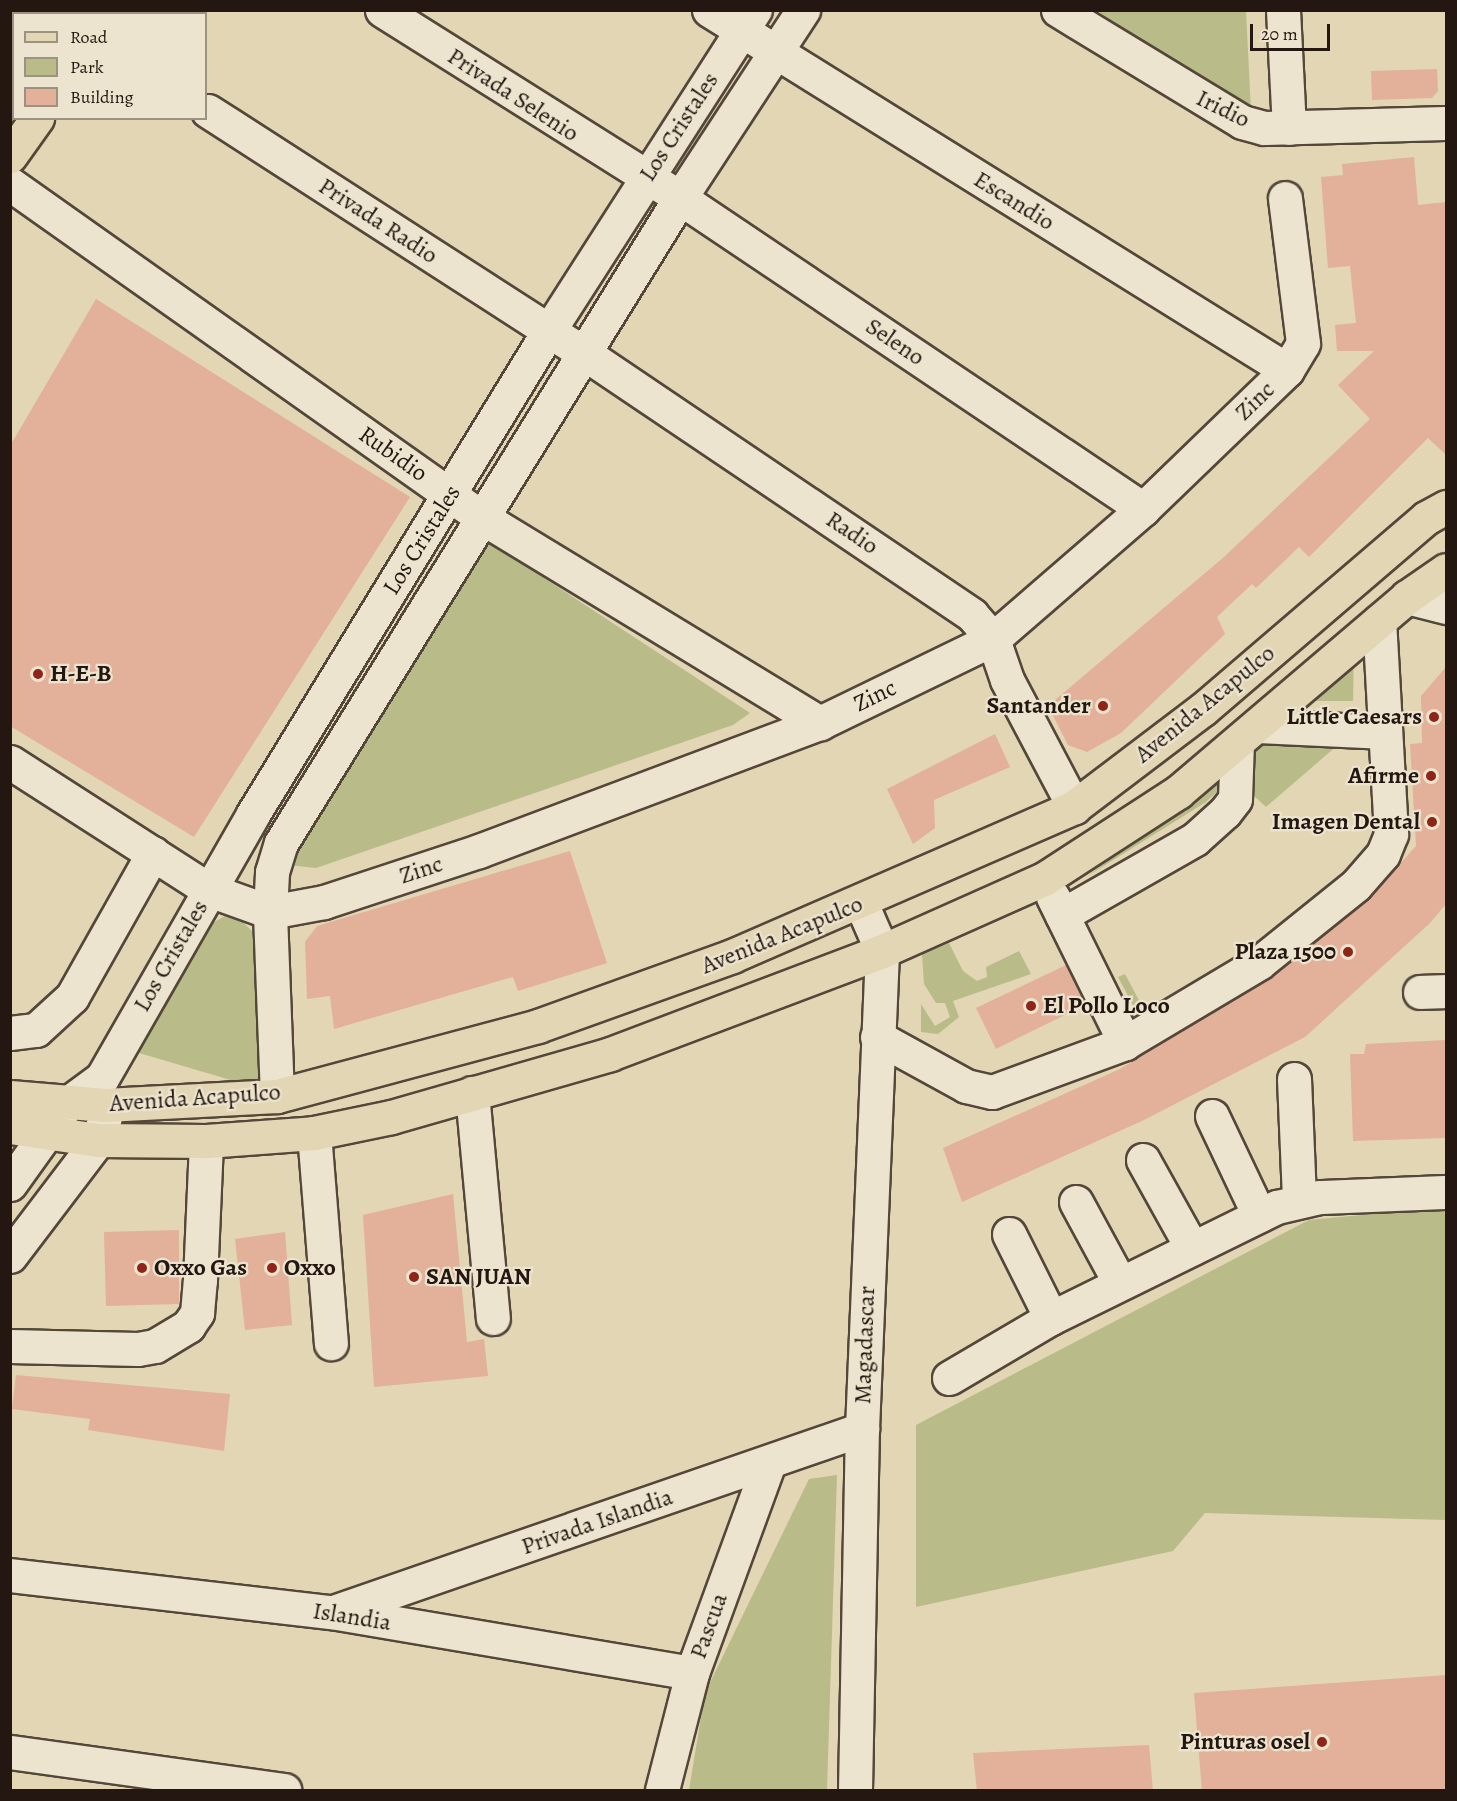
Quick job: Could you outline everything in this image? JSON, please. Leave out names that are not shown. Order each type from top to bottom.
[{"type":"main road","points":[[10,156],[36,120]]},
{"type":"main road","name":"Avenida Acapulco","points":[[22,1098],[68,1103],[104,1091],[277,1096],[538,1026],[861,903],[1074,807],[1202,710],[1426,518],[1446,507]]},
{"type":"main road","name":"Avenida Acapulco","points":[[10,1127],[98,1140],[206,1141],[314,1133],[472,1093],[610,1054],[882,951],[1044,879],[1178,792],[1407,597],[1446,570]]},
{"type":"street","name":"Privada Selenio","points":[[382,10],[645,179]]},
{"type":"street","name":"Escandio","points":[[709,10],[748,21],[773,51],[1287,370]]},
{"type":"street","name":"Los Cristales","points":[[277,1096],[270,912],[272,872],[281,843],[680,198],[773,51],[803,10]]},
{"type":"street","name":"Iridio","points":[[1058,10],[1242,122],[1289,128],[1446,123]]},
{"type":"street","points":[[1283,10],[1289,128]]},
{"type":"street","name":"Los Cristales","points":[[98,1140],[104,1091],[210,890],[548,332],[748,21]]},
{"type":"street","name":"Privada Radio","points":[[208,111],[548,332]]},
{"type":"street","name":"Seleno","points":[[645,179],[680,198],[1143,509]]},
{"type":"street","name":"Rubidio","points":[[10,184],[481,517],[820,723]]},
{"type":"street","name":"Zinc","points":[[270,912],[324,902],[479,851],[820,723],[993,639],[1143,509],[1287,370],[1303,343],[1286,198]]},
{"type":"street","name":"Radio","points":[[548,332],[584,353],[950,599],[993,639],[1007,680],[1074,807]]},
{"type":"street","points":[[1407,597],[1446,608]]},
{"type":"street","points":[[877,1037],[966,1086],[992,1092],[1125,1043],[1259,963],[1356,885],[1383,854],[1391,834],[1379,621]]},
{"type":"street","points":[[1062,915],[1195,839],[1225,812],[1235,799],[1247,734],[1385,732]]},
{"type":"street","points":[[10,762],[210,890],[270,912]]},
{"type":"street","points":[[10,1033],[36,1030],[72,997],[153,853]]},
{"type":"street","points":[[1044,879],[1125,1043]]},
{"type":"street","name":"Magadascar","points":[[855,1791],[862,1430],[882,951],[861,903]]},
{"type":"street","points":[[1294,1079],[1299,1199]]},
{"type":"street","points":[[472,1093],[493,1318]]},
{"type":"street","points":[[10,1184],[68,1103]]},
{"type":"street","points":[[1212,1116],[1259,1215]]},
{"type":"street","points":[[314,1133],[331,1343]]},
{"type":"street","points":[[10,1256],[98,1140]]},
{"type":"street","points":[[10,1346],[138,1349],[155,1346],[188,1326],[198,1302],[206,1141]]},
{"type":"street","points":[[1143,1160],[1192,1248]]},
{"type":"street","points":[[949,1378],[1050,1318],[1259,1215],[1299,1199],[1446,1192]]},
{"type":"street","points":[[1076,1202],[1120,1284]]},
{"type":"street","points":[[1009,1234],[1050,1318]]},
{"type":"street","name":"Privada Islandia","points":[[331,1612],[768,1465],[862,1430]]},
{"type":"street","name":"Pascua","points":[[662,1791],[692,1672],[768,1465]]},
{"type":"street","name":"Islandia","points":[[10,1575],[331,1612],[692,1672]]},
{"type":"street","points":[[10,1752],[284,1791]]},
{"type":"green space","points":[[1097,11],[1246,11],[1251,112]]},
{"type":"green space","points":[[486,540],[750,713],[733,725],[316,868],[288,865]]},
{"type":"green space","points":[[1354,646],[1353,701],[1297,701]]},
{"type":"green space","points":[[1257,741],[1339,744],[1266,807],[1250,792],[1248,752]]},
{"type":"green space","points":[[1219,771],[1224,785],[1206,802],[1086,877],[1183,807]]},
{"type":"green space","points":[[232,912],[253,932],[261,953],[260,1084],[251,1086],[139,1053],[134,1041],[202,929]]},
{"type":"green space","points":[[949,943],[963,971],[977,981],[987,977],[986,967],[1019,951],[1031,974],[953,1001],[959,1017],[938,1034],[921,1032],[921,1004],[935,1026],[950,1017],[945,1003],[936,1003],[924,984],[922,954]]},
{"type":"green space","points":[[1125,974],[1141,1004],[1135,1009],[1118,977]]},
{"type":"green space","points":[[1446,1207],[1446,1520],[1205,1513],[1173,1551],[916,1607],[916,1425],[1309,1220]]},
{"type":"green space","points":[[837,1475],[827,1790],[689,1790],[705,1693],[809,1479]]},
{"type":"building","points":[[1437,69],[1438,91],[1432,98],[1372,100],[1371,71]]},
{"type":"building","points":[[1414,157],[1418,205],[1446,202],[1446,455],[1428,438],[1309,557],[1299,547],[1256,588],[1252,584],[1217,617],[1225,634],[1121,733],[1087,752],[1068,745],[1048,706],[1224,557],[1370,419],[1338,385],[1374,351],[1337,351],[1335,325],[1356,323],[1350,266],[1328,268],[1321,177],[1343,175],[1342,164]]},
{"type":"building","points":[[96,299],[410,497],[194,837],[10,726],[10,446]]},
{"type":"building","name":"Plaza 1500","points":[[1446,667],[1446,904],[1430,923],[1305,1037],[1144,1120],[962,1202],[943,1148],[1120,1069],[1266,981],[1370,897],[1416,846],[1410,744],[1422,743],[1421,696]]},
{"type":"building","points":[[995,734],[1010,767],[934,800],[935,828],[913,844],[887,789]]},
{"type":"building","points":[[570,851],[607,963],[518,991],[513,977],[334,1029],[330,996],[307,999],[305,942],[317,926]]},
{"type":"building","name":"El Pollo Loco","points":[[1066,965],[1085,1005],[996,1049],[976,1008]]},
{"type":"building","points":[[1446,1040],[1446,1138],[1353,1141],[1350,1054],[1364,1054],[1366,1044]]},
{"type":"building","name":"SAN JUAN","points":[[453,1194],[467,1342],[484,1339],[488,1376],[374,1387],[363,1215]]},
{"type":"building","name":"Oxxo Gas","points":[[179,1230],[179,1304],[106,1306],[104,1232]]},
{"type":"building","points":[[285,1232],[292,1325],[245,1330],[235,1239]]},
{"type":"building","points":[[16,1375],[230,1394],[224,1451],[88,1430],[90,1419],[12,1409]]},
{"type":"building","name":"Pinturas osel","points":[[1446,1675],[1446,1791],[1202,1791],[1194,1693]]},
{"type":"building","points":[[1149,1745],[1153,1791],[977,1791],[973,1753]]},
{"type":"place","name":"H-E-B","points":[[38,674]]},
{"type":"place","name":"Santander","points":[[1103,706]]},
{"type":"place","name":"Little Caesars","points":[[1434,717]]},
{"type":"place","name":"Afirme","points":[[1431,776]]},
{"type":"place","name":"Imagen Dental","points":[[1432,822]]},
{"type":"place","name":"Plaza 1500","points":[[1348,952]]},
{"type":"place","name":"El Pollo Loco","points":[[1031,1006]]},
{"type":"place","name":"Oxxo Gas","points":[[142,1268]]},
{"type":"place","name":"Oxxo","points":[[272,1268]]},
{"type":"place","name":"SAN JUAN","points":[[414,1277]]},
{"type":"place","name":"Pinturas osel","points":[[1322,1742]]}]
